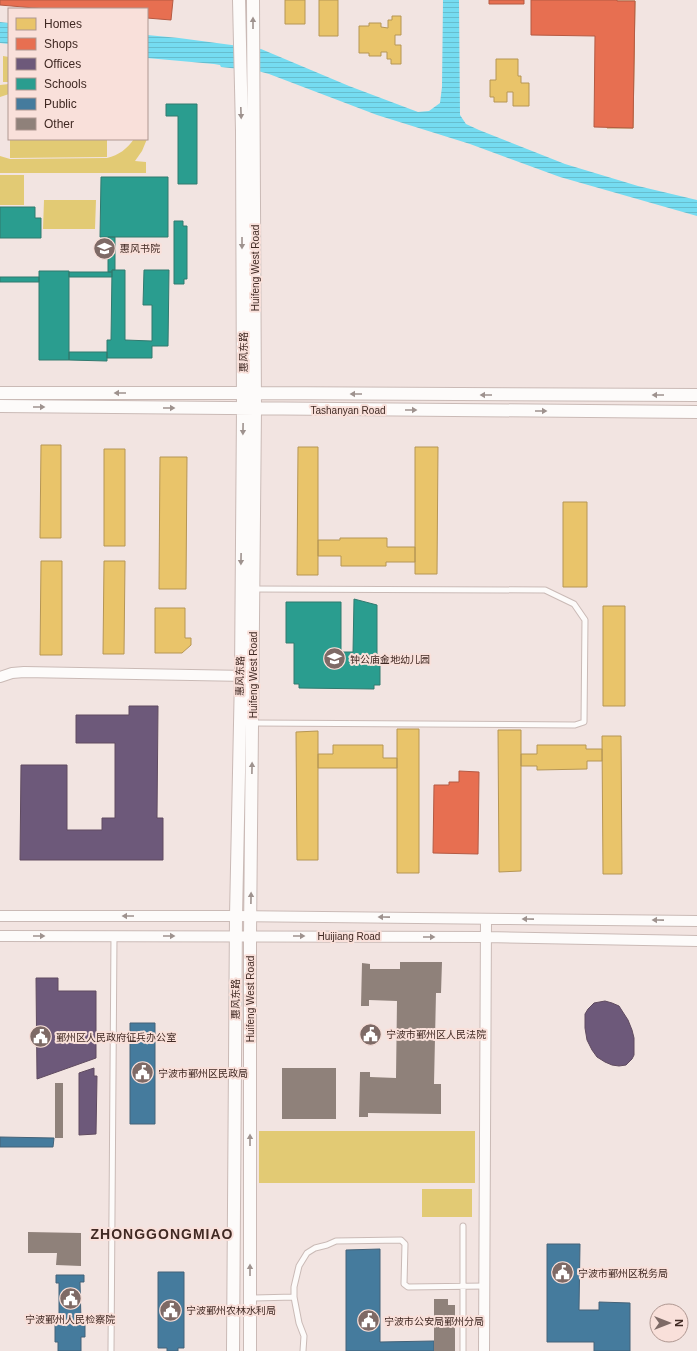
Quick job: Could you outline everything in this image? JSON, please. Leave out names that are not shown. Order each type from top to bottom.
[{"type":"street","name":"惠风东路","points":[[232,1351],[241,589],[249,408],[239,0]]},
{"type":"street","name":"Huifeng West Road","points":[[249,393],[254,145],[253,0]]},
{"type":"street","name":"Tashanyan Road","points":[[0,393],[697,395]]},
{"type":"street","name":"Tashanyan Road","points":[[0,406],[697,412]]},
{"type":"street","name":"Huifeng West Road","points":[[249,408],[254,589],[250,936],[250,1351]]},
{"type":"street","points":[[0,677],[12,673],[24,672],[253,675]]},
{"type":"street","name":"Huijiang Road","points":[[0,916],[251,916],[697,921]]},
{"type":"street","points":[[484,1351],[486,918]]},
{"type":"street","name":"Huijiang Road","points":[[0,936],[486,937],[697,941]]},
{"type":"lane","points":[[240,723],[575,725],[584,722],[585,620],[574,604],[544,590],[241,589]]},
{"type":"lane","points":[[111,1351],[114,936]]},
{"type":"lane","points":[[463,1351],[464,1226]]},
{"type":"lane","points":[[303,1351],[304,1336],[298,1323],[294,1297],[299,1266],[307,1253],[314,1248],[336,1241],[401,1240],[405,1244],[404,1284],[408,1287],[485,1286]]},
{"type":"lane","points":[[250,1298],[294,1297]]},
{"type":"shaded area","points":[[3,56],[8,57],[8,82],[3,82]]},
{"type":"shaded area","points":[[8,84],[8,94],[0,97],[0,85]]},
{"type":"shaded area","points":[[10,140],[107,140],[107,157],[10,158]]},
{"type":"shaded area","points":[[133,140],[147,140],[142,151],[135,161],[146,162],[146,173],[0,173],[0,156],[10,159],[107,158],[129,146]]},
{"type":"shaded area","points":[[0,175],[24,175],[24,205],[0,205]]},
{"type":"shaded area","points":[[44,200],[96,200],[95,229],[43,229]]},
{"type":"shaded area","points":[[259,1131],[475,1131],[475,1183],[259,1183]]},
{"type":"shaded area","points":[[422,1189],[472,1189],[472,1217],[422,1217]]},
{"type":"water","points":[[443,0],[459,0],[460,115],[466,124],[565,164],[638,186],[697,200],[697,216],[560,177],[470,144],[377,115],[269,74],[258,71],[221,67],[220,65],[214,64],[148,58],[148,35],[261,49],[349,86],[418,112],[429,111],[440,103],[442,87]]},
{"type":"water","points":[[0,22],[8,23],[8,44],[0,43]]},
{"type":"building: Homes","points":[[285,0],[305,0],[305,24],[285,24]]},
{"type":"building: Homes","points":[[319,0],[338,0],[338,36],[319,36]]},
{"type":"building: Homes","points":[[609,1],[635,1],[633,128],[607,128]]},
{"type":"building: Homes","points":[[392,16],[401,16],[401,35],[395,35],[395,45],[401,45],[401,64],[391,64],[391,59],[387,59],[387,52],[381,52],[381,56],[369,56],[369,53],[359,53],[359,26],[369,26],[369,23],[381,23],[381,27],[388,28],[388,20],[392,20]]},
{"type":"building: Homes","points":[[496,59],[518,59],[518,76],[521,76],[521,83],[529,83],[529,106],[513,106],[513,92],[507,92],[507,102],[494,102],[494,97],[490,97],[490,80],[496,80]]},
{"type":"building: Homes","points":[[41,445],[61,445],[61,538],[40,538]]},
{"type":"building: Homes","points":[[298,447],[318,447],[318,575],[297,575]]},
{"type":"building: Homes","points":[[415,447],[438,447],[437,574],[415,574]]},
{"type":"building: Homes","points":[[104,449],[125,449],[125,546],[104,546]]},
{"type":"building: Homes","points":[[160,457],[187,457],[186,589],[159,589]]},
{"type":"building: Homes","points":[[563,502],[587,502],[587,587],[563,587]]},
{"type":"building: Homes","points":[[340,538],[387,538],[387,547],[415,547],[415,562],[386,562],[386,566],[341,566],[341,556],[318,556],[318,540],[340,540]]},
{"type":"building: Homes","points":[[41,561],[62,561],[62,655],[40,655]]},
{"type":"building: Homes","points":[[104,561],[125,561],[124,654],[103,654]]},
{"type":"building: Homes","points":[[603,606],[625,606],[625,706],[603,706]]},
{"type":"building: Homes","points":[[155,608],[185,608],[185,638],[191,638],[191,645],[182,653],[155,653]]},
{"type":"building: Homes","points":[[397,729],[419,729],[419,873],[397,873]]},
{"type":"building: Homes","points":[[498,730],[521,730],[521,871],[499,872]]},
{"type":"building: Homes","points":[[318,731],[318,860],[297,860],[296,732]]},
{"type":"building: Homes","points":[[602,736],[621,736],[622,874],[603,874]]},
{"type":"building: Homes","points":[[333,745],[383,745],[383,758],[397,758],[397,768],[318,768],[318,754],[333,754]]},
{"type":"building: Homes","points":[[537,745],[586,745],[586,749],[602,749],[602,761],[587,761],[587,769],[537,770],[537,766],[521,766],[521,754],[537,754]]},
{"type":"building: Shops","points":[[0,0],[173,0],[171,20],[148,18],[148,8],[34,8],[0,5]]},
{"type":"building: Shops","points":[[489,0],[524,0],[524,4],[489,4]]},
{"type":"building: Shops","points":[[531,0],[635,1],[633,128],[594,127],[595,36],[531,35]]},
{"type":"building: Shops","points":[[459,771],[479,772],[478,854],[433,853],[434,785],[449,785],[449,782],[459,782]]},
{"type":"building: Offices","points":[[129,706],[158,706],[157,818],[163,818],[163,860],[20,860],[21,765],[67,765],[67,830],[102,830],[102,818],[115,818],[115,743],[76,743],[76,715],[129,715]]},
{"type":"building: Offices","points":[[36,978],[58,978],[58,991],[96,991],[96,1058],[37,1079]]},
{"type":"building: Offices","points":[[605,1001],[619,1006],[628,1020],[632,1030],[634,1038],[634,1055],[626,1065],[612,1065],[597,1057],[587,1040],[585,1014],[594,1003]]},
{"type":"building: Offices","points":[[94,1068],[94,1076],[97,1076],[96,1134],[79,1135],[79,1073]]},
{"type":"building: Schools","points":[[166,104],[197,104],[197,184],[178,184],[178,116],[166,116]]},
{"type":"building: Schools","points":[[101,177],[168,177],[168,237],[100,237]]},
{"type":"building: Schools","points":[[0,207],[35,207],[35,218],[41,218],[41,238],[0,238]]},
{"type":"building: Schools","points":[[174,221],[183,221],[183,226],[187,226],[187,279],[184,279],[184,284],[174,284]]},
{"type":"building: Schools","points":[[108,237],[115,237],[115,270],[112,270],[112,272],[108,272]]},
{"type":"building: Schools","points":[[112,270],[125,270],[125,340],[152,341],[152,305],[143,305],[144,270],[169,270],[168,346],[152,346],[152,358],[107,358],[107,340],[111,340]]},
{"type":"building: Schools","points":[[39,271],[69,271],[69,360],[39,360]]},
{"type":"building: Schools","points":[[69,272],[112,272],[112,277],[69,277]]},
{"type":"building: Schools","points":[[0,277],[39,277],[39,282],[0,282]]},
{"type":"building: Schools","points":[[69,352],[107,352],[107,361],[69,360]]},
{"type":"building: Schools","points":[[354,599],[377,605],[377,655],[380,655],[380,685],[374,685],[374,689],[299,688],[299,684],[294,684],[294,643],[286,643],[286,602],[341,602],[341,652],[353,652]]},
{"type":"building: Public","name":"宁波市鄞州区民政局","points":[[130,1023],[155,1023],[155,1124],[130,1124]]},
{"type":"building: Public","points":[[0,1137],[54,1138],[53,1147],[0,1147]]},
{"type":"building: Public","name":"宁波市鄞州区税务局","points":[[547,1244],[580,1244],[579,1310],[599,1310],[599,1302],[630,1303],[630,1351],[594,1351],[594,1342],[547,1342]]},
{"type":"building: Public","points":[[380,1249],[380,1342],[434,1341],[434,1351],[346,1351],[346,1250]]},
{"type":"building: Public","name":"宁波鄞州农林水利局","points":[[158,1272],[184,1272],[184,1348],[178,1348],[178,1351],[167,1351],[167,1348],[158,1348]]},
{"type":"building: Public","name":"宁波鄞州人民检察院","points":[[56,1275],[84,1275],[84,1282],[80,1282],[81,1322],[85,1322],[85,1337],[81,1337],[81,1351],[58,1351],[58,1342],[55,1342],[55,1315],[59,1315],[59,1283],[56,1283]]},
{"type":"building: Other","points":[[400,962],[442,962],[441,993],[436,993],[434,1084],[441,1084],[441,1114],[368,1113],[368,1117],[359,1117],[360,1072],[370,1072],[370,1077],[396,1078],[397,1001],[369,1000],[369,1006],[361,1006],[362,963],[370,964],[370,969],[400,969]]},
{"type":"building: Other","points":[[282,1068],[336,1068],[336,1119],[282,1119]]},
{"type":"building: Other","points":[[55,1083],[63,1083],[63,1138],[55,1138]]},
{"type":"building: Other","points":[[28,1232],[81,1233],[81,1266],[56,1265],[57,1253],[28,1253]]},
{"type":"building: Other","points":[[434,1299],[448,1299],[448,1305],[455,1305],[455,1351],[434,1351]]},
{"type":"place","name":"惠风书院","points":[[104,248]]},
{"type":"place","name":"钟公庙金地幼儿园","points":[[335,659]]},
{"type":"place","name":"宁波市鄞州区人民法院","points":[[371,1034]]},
{"type":"place","name":"鄞州区人民政府征兵办公室","points":[[41,1037]]},
{"type":"place","name":"宁波市鄞州区民政局","points":[[142,1073]]},
{"type":"place","name":"宁波市鄞州区税务局","points":[[563,1273]]},
{"type":"place","name":"宁波鄞州人民检察院","points":[[70,1299]]},
{"type":"place","name":"宁波鄞州农林水利局","points":[[171,1310]]},
{"type":"place","name":"宁波市公安局鄞州分局","points":[[369,1321]]},
{"type":"district","name":"ZHONGGONGMIAO","points":[[162,1234]]}]
